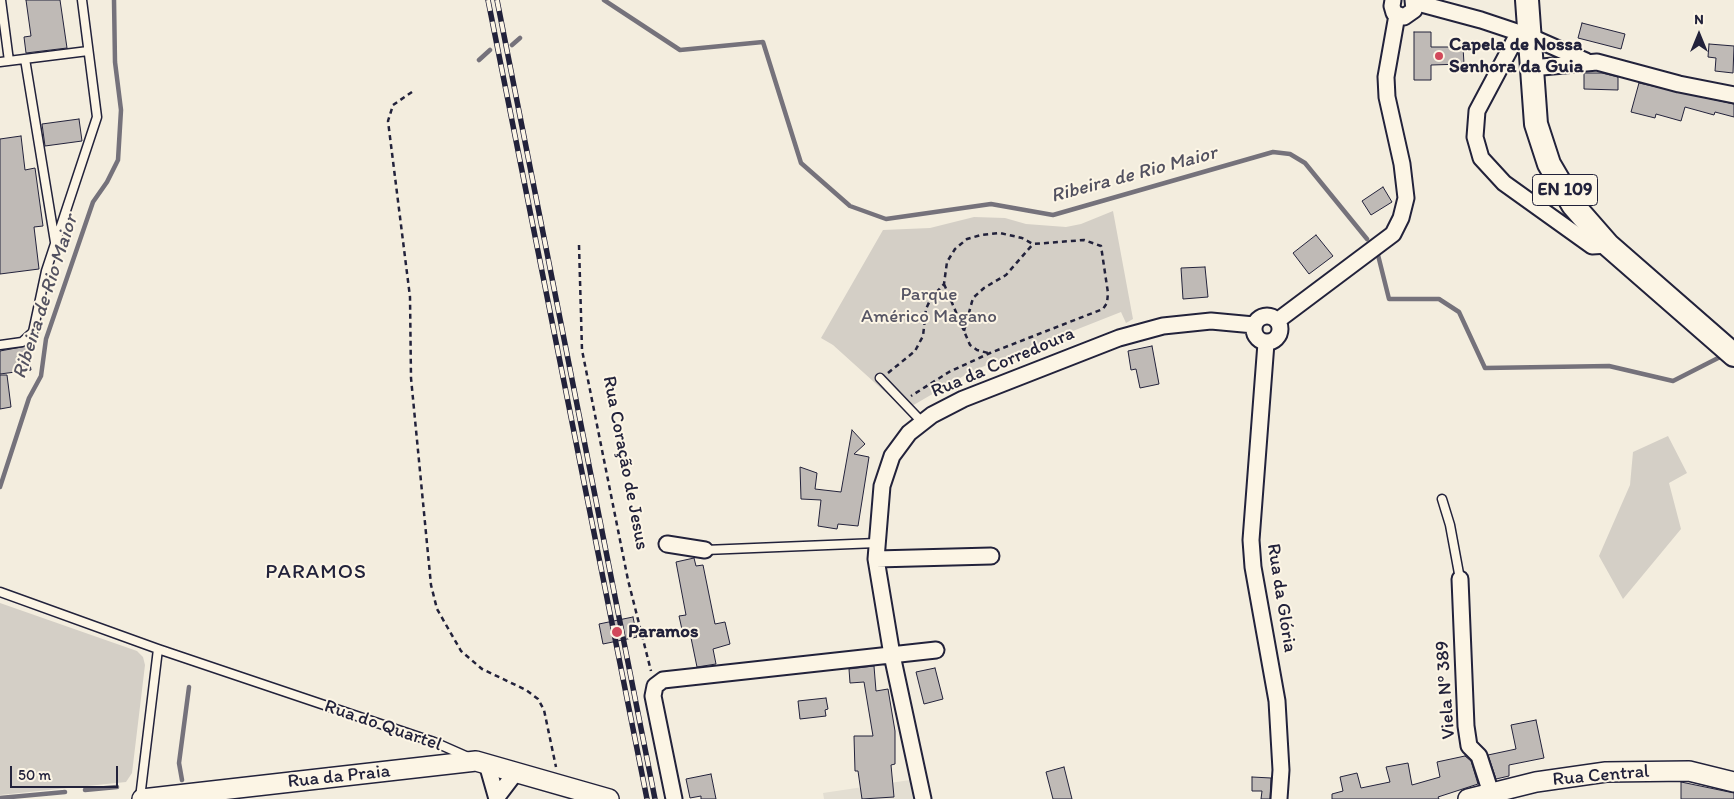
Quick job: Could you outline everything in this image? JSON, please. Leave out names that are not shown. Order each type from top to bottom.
[{"type":"main road","name":"EN 109","points":[[1527,0],[1523,35],[1531,68],[1536,124],[1549,164],[1573,205],[1608,245],[1734,355]]},
{"type":"street","points":[[1393,0],[1392,10],[1397,15],[1404,17],[1411,13],[1414,1],[1481,20],[1523,35],[1587,62],[1734,95]]},
{"type":"street","points":[[1277,321],[1393,234],[1402,218],[1406,198],[1402,164],[1387,97],[1386,78],[1397,15]]},
{"type":"street","points":[[1523,35],[1477,111],[1475,137],[1481,158],[1504,183],[1592,246],[1608,245]]},
{"type":"street","points":[[1531,68],[1587,62]]},
{"type":"street","points":[[1266,315],[1277,321],[1280,329],[1278,337],[1266,342],[1256,337],[1254,325],[1258,318],[1266,315]]},
{"type":"street","name":"Rua da Corredoura","points":[[923,799],[892,655],[876,559],[882,486],[892,456],[909,433],[922,422],[963,398],[1119,338],[1163,326],[1211,321],[1254,325]]},
{"type":"street","name":"Rua da Glória","points":[[1266,342],[1251,540],[1253,567],[1277,701],[1281,770],[1280,799]]},
{"type":"street","points":[[667,544],[705,550]]},
{"type":"street","points":[[876,559],[991,556]]},
{"type":"street","name":"Viela Nº 389","points":[[1460,579],[1466,726],[1469,746],[1479,756],[1491,793]]},
{"type":"street","points":[[674,799],[653,696],[655,686],[663,680],[936,650]]},
{"type":"street","points":[[482,763],[497,798]]},
{"type":"street","name":"Rua do Quartel","points":[[482,763],[557,783],[606,799]]},
{"type":"street","name":"Rua da Praia","points":[[141,799],[482,763]]},
{"type":"street","name":"Rua Central","points":[[1468,799],[1536,782],[1606,772],[1689,771],[1734,782]]},
{"type":"street","points":[[497,798],[516,772]]},
{"type":"lane","points":[[1,0],[9,61]]},
{"type":"lane","points":[[0,345],[22,342],[33,332],[46,271],[97,117],[82,0]]},
{"type":"lane","points":[[0,62],[88,50]]},
{"type":"lane","points":[[25,59],[55,243]]},
{"type":"lane","points":[[880,378],[922,422]]},
{"type":"lane","points":[[1442,499],[1450,525],[1460,579]]},
{"type":"lane","points":[[705,550],[877,543]]},
{"type":"lane","name":"Rua do Quartel","points":[[0,592],[158,649],[434,742],[482,763]]},
{"type":"lane","points":[[141,799],[158,649]]},
{"type":"path","points":[[412,92],[393,105],[388,121],[410,297],[411,378],[431,585],[437,609],[461,651],[482,669],[526,690],[538,699],[544,710],[555,763],[557,783]]},
{"type":"path","points":[[903,400],[949,372],[990,353],[1103,309],[1107,303],[1108,293],[1100,246],[1084,240],[1033,244],[1022,238],[1000,234],[981,235],[967,239],[955,249],[947,262],[944,284],[970,345],[977,350],[990,353]]},
{"type":"path","points":[[964,331],[973,298],[984,288],[1006,275],[1033,244]]},
{"type":"path","name":"Rua Coração de Jesus","points":[[579,245],[582,350],[628,580],[655,686]]},
{"type":"path","points":[[880,378],[901,364],[915,351],[922,336],[926,309],[931,298],[944,284]]},
{"type":"shaded area","points":[[910,780],[915,799],[824,799],[823,793]]},
{"type":"green space","name":"Parque Américo Magano","points":[[1113,211],[1133,319],[1126,323],[1121,312],[972,371],[905,410],[833,345],[821,338],[883,230],[930,228],[974,217],[1005,218],[1026,224],[1066,227],[1081,224]]},
{"type":"green space","points":[[1668,436],[1687,473],[1669,483],[1681,529],[1623,599],[1599,556],[1630,485],[1633,452]]},
{"type":"green space","points":[[0,603],[137,651],[143,657],[145,665],[132,773],[126,782],[0,795]]},
{"type":"building","points":[[26,0],[60,0],[67,48],[26,53],[24,37],[31,36]]},
{"type":"building","points":[[1582,23],[1625,34],[1621,49],[1578,38]]},
{"type":"building","name":"Capela de Nossa Senhora da Guia","points":[[1414,32],[1431,32],[1431,47],[1463,47],[1464,64],[1431,65],[1431,80],[1414,80]]},
{"type":"building","points":[[1709,44],[1734,46],[1733,73],[1715,71],[1716,58],[1708,57]]},
{"type":"building","points":[[1584,73],[1602,73],[1618,77],[1618,90],[1584,89]]},
{"type":"building","points":[[1639,83],[1734,104],[1734,117],[1715,112],[1714,115],[1685,107],[1681,121],[1656,114],[1655,118],[1631,112]]},
{"type":"building","points":[[79,119],[82,141],[45,146],[42,124]]},
{"type":"building","points":[[21,136],[25,170],[35,168],[43,226],[34,227],[39,269],[0,274],[0,139]]},
{"type":"building","points":[[1383,187],[1392,202],[1371,215],[1362,201]]},
{"type":"building","points":[[1316,235],[1333,256],[1309,274],[1293,253]]},
{"type":"building","points":[[1205,267],[1208,297],[1183,299],[1181,268]]},
{"type":"building","points":[[27,346],[31,370],[0,374],[0,351]]},
{"type":"building","points":[[1152,346],[1159,384],[1140,388],[1136,369],[1131,370],[1128,351]]},
{"type":"building","points":[[0,375],[7,375],[11,407],[0,409]]},
{"type":"building","points":[[852,430],[865,444],[854,454],[869,457],[858,526],[838,524],[837,529],[818,526],[821,500],[801,499],[800,467],[817,473],[815,489],[841,492]]},
{"type":"building","points":[[694,558],[696,566],[703,565],[715,624],[725,622],[730,644],[713,649],[716,664],[697,667],[690,633],[683,634],[679,616],[686,615],[676,562]]},
{"type":"building","points":[[633,617],[637,637],[603,644],[599,624]]},
{"type":"building","points":[[874,666],[876,691],[888,689],[895,731],[895,764],[891,765],[894,797],[862,799],[858,771],[855,771],[854,736],[873,736],[864,682],[850,683],[849,669]]},
{"type":"building","points":[[935,668],[943,699],[924,704],[916,672]]},
{"type":"building","points":[[826,698],[828,709],[825,710],[826,716],[800,719],[798,701]]},
{"type":"building","points":[[1536,720],[1544,758],[1509,765],[1509,776],[1496,779],[1488,755],[1516,749],[1511,725]]},
{"type":"building","points":[[1465,756],[1471,761],[1478,784],[1438,797],[1439,799],[1332,799],[1332,794],[1343,791],[1340,777],[1357,773],[1361,788],[1390,782],[1386,767],[1408,763],[1412,785],[1440,777],[1437,762]]},
{"type":"building","points":[[1064,767],[1072,799],[1053,799],[1046,772]]},
{"type":"building","points":[[711,774],[716,799],[701,799],[701,796],[690,798],[686,779]]},
{"type":"building","points":[[1252,777],[1271,778],[1270,799],[1261,799],[1262,791],[1252,791]]},
{"type":"building","points":[[1681,782],[1734,793],[1734,799],[1681,799]]},
{"type":"waterway","name":"Ribeira de Rio Maior","points":[[0,487],[29,398],[41,376],[46,339],[93,202],[107,182],[118,160],[121,110],[115,62],[114,0]]},
{"type":"waterway","name":"Ribeira de Rio Maior","points":[[604,0],[680,50],[763,42],[801,163],[850,206],[886,219],[991,204],[1053,215],[1273,152],[1290,154],[1305,163],[1367,239]]},
{"type":"waterway","points":[[512,45],[520,38]]},
{"type":"waterway","points":[[479,60],[490,50]]},
{"type":"waterway","name":"Ribeira de Rio Maior","points":[[1378,255],[1389,299],[1439,299],[1459,312],[1485,368],[1609,366],[1673,381],[1724,355]]},
{"type":"waterway","points":[[182,780],[179,763],[189,687]]},
{"type":"waterway","points":[[85,790],[117,787]]},
{"type":"waterway","points":[[0,798],[65,792]]},
{"type":"railway","points":[[488,0],[647,799]]},
{"type":"railway","points":[[497,0],[655,799]]},
{"type":"place","name":"Capela de Nossa Senhora da Guia","points":[[1439,56]]},
{"type":"place","name":"Paramos","points":[[617,632]]},
{"type":"district","name":"PARAMOS","points":[[316,573]]}]
